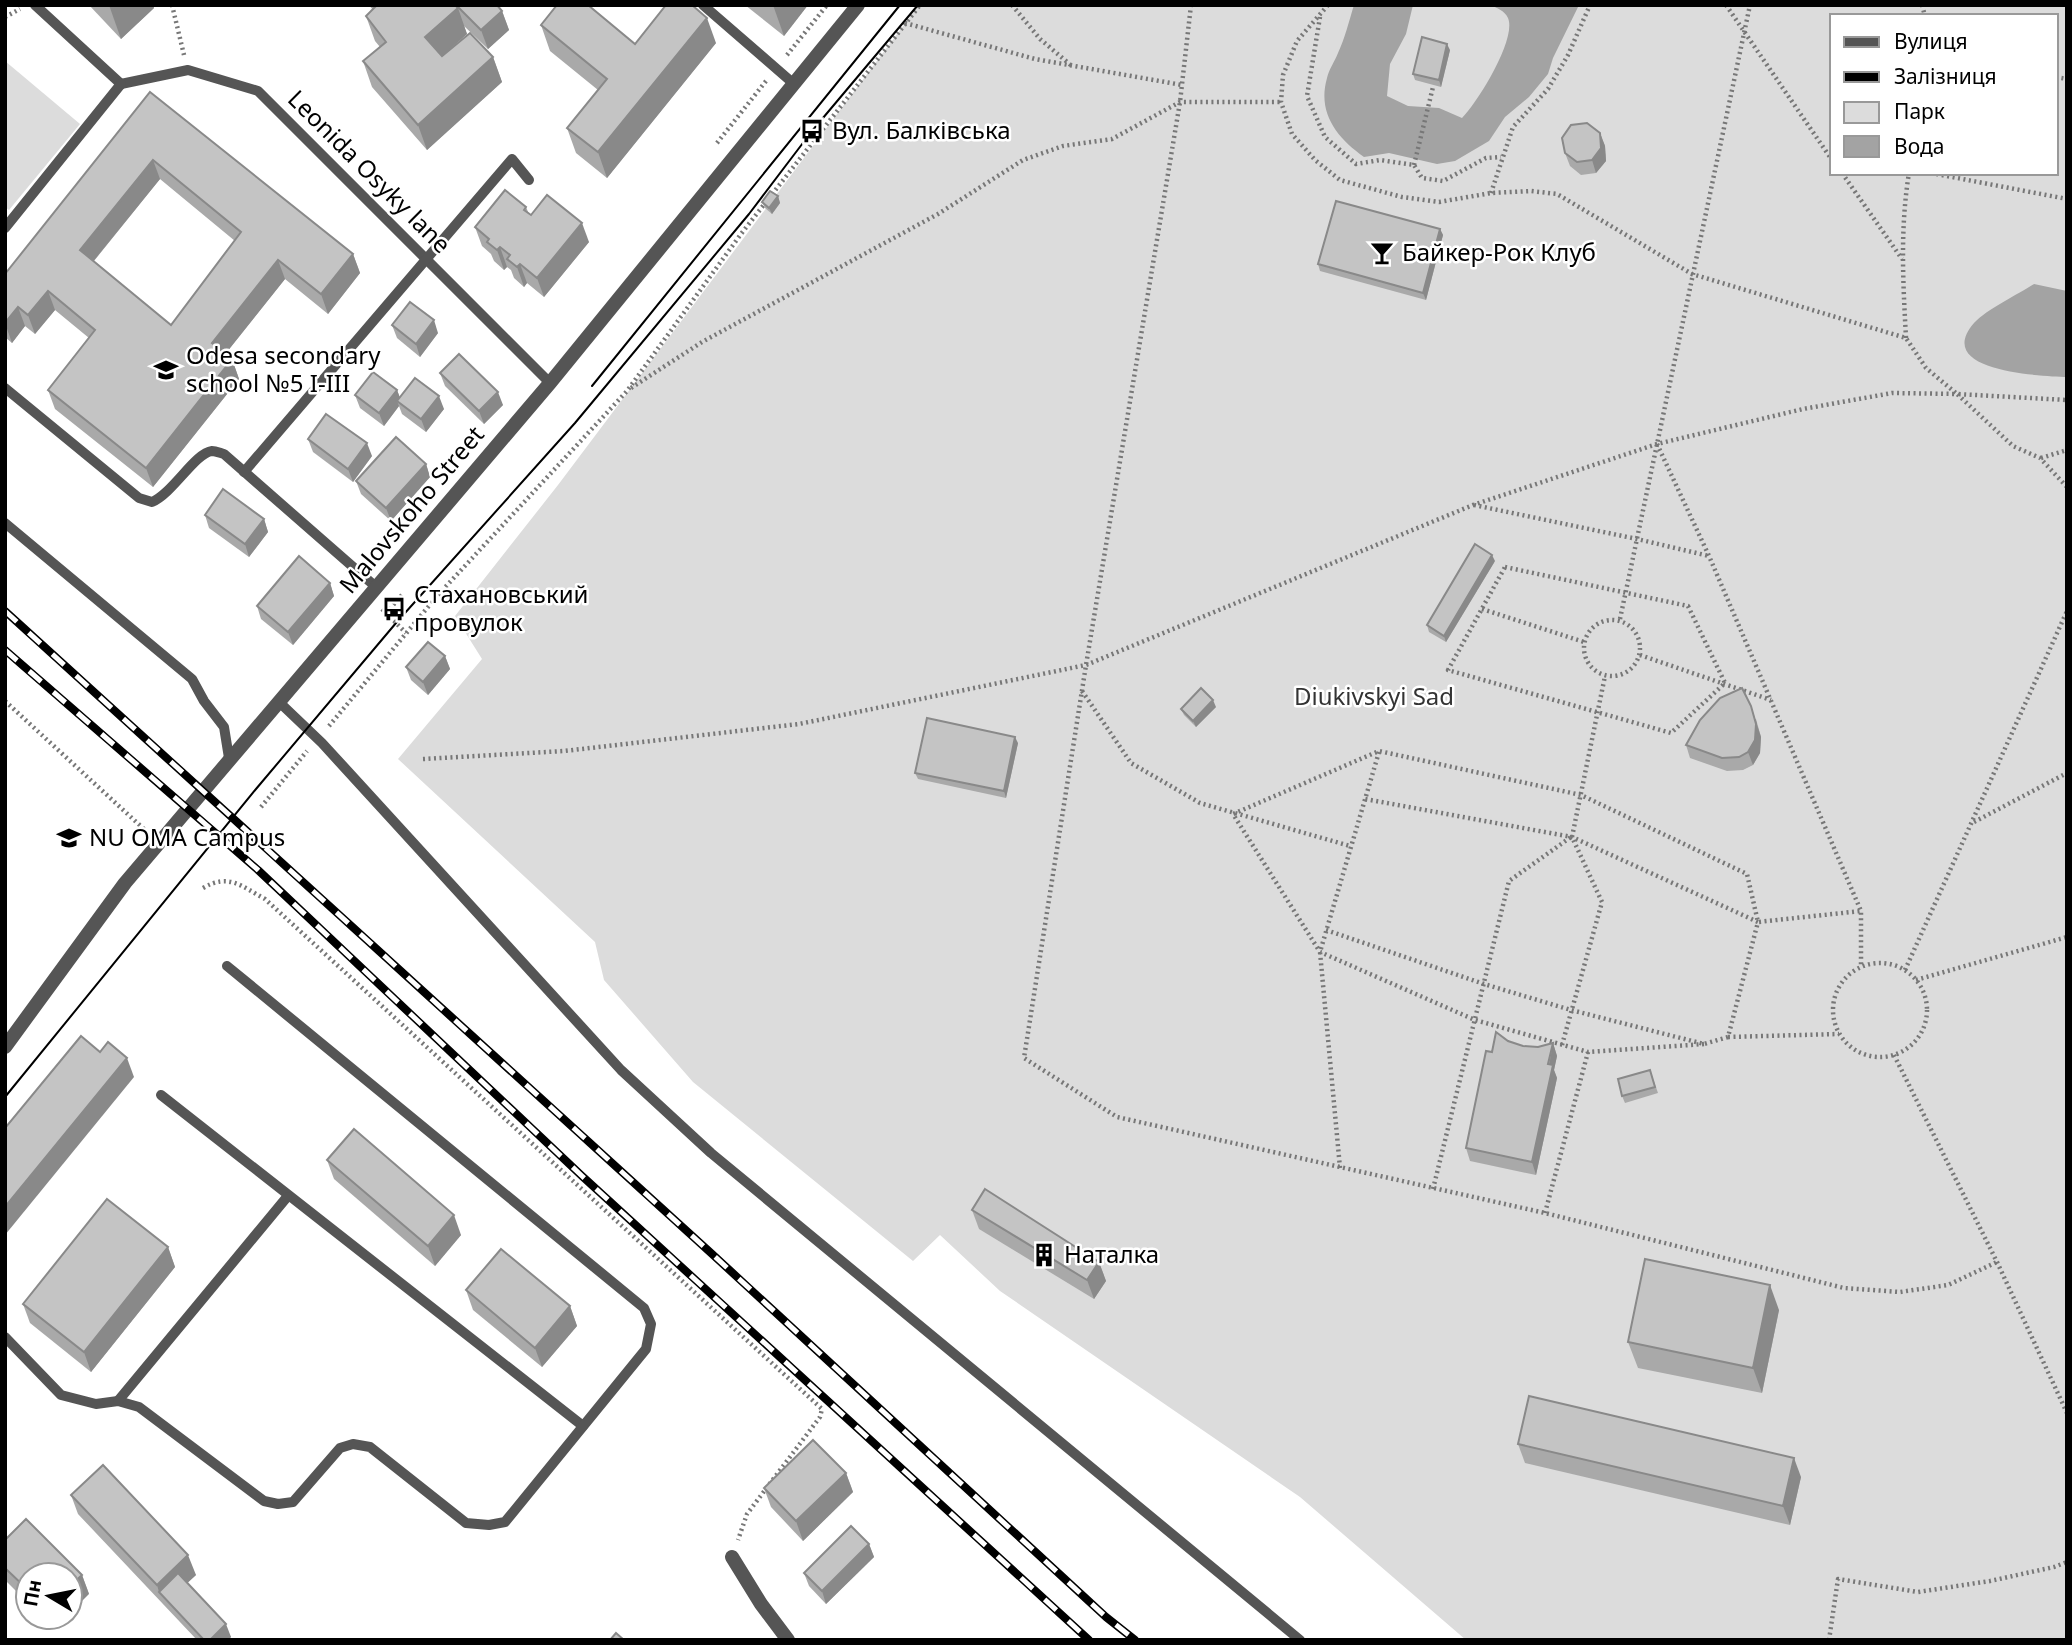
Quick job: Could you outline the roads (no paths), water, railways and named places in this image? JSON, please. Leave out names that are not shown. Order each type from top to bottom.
[{"type":"street","name":"Malovskoho Street","points":[[5,1047],[11,1028],[125,883],[550,383],[858,5]]},
{"type":"street","points":[[732,1557],[761,1604],[788,1640]]},
{"type":"lane","points":[[5,228],[121,84],[35,5]]},
{"type":"lane","points":[[703,5],[793,84]]},
{"type":"lane","name":"Leonida Osyky lane","points":[[121,84],[188,70],[258,91],[550,383]]},
{"type":"lane","points":[[244,472],[512,159],[529,180]]},
{"type":"lane","points":[[5,388],[139,498],[152,502],[162,498],[200,457],[212,451],[224,454],[376,586]]},
{"type":"lane","points":[[5,523],[192,679],[204,701],[224,727],[229,758]]},
{"type":"lane","points":[[278,701],[318,738],[621,1070],[711,1153],[1300,1640]]},
{"type":"lane","points":[[5,1337],[61,1395],[96,1404],[118,1401],[139,1407],[264,1501],[278,1504],[293,1502],[341,1448],[353,1444],[370,1447],[466,1523],[489,1525],[505,1522],[646,1349],[651,1324],[644,1308],[227,966]]},
{"type":"lane","points":[[161,1096],[583,1426]]},
{"type":"lane","points":[[118,1401],[288,1197]]},
{"type":"water","points":[[1354,5],[1413,5],[1406,34],[1390,64],[1387,96],[1408,106],[1439,108],[1462,118],[1486,85],[1507,40],[1508,18],[1490,5],[1579,5],[1548,74],[1529,97],[1505,117],[1489,141],[1455,161],[1437,164],[1389,153],[1364,157],[1345,142],[1332,124],[1325,102],[1327,78],[1343,41]]},
{"type":"water","points":[[2034,284],[2067,291],[2067,377],[1995,368],[1978,361],[1967,352],[1965,339],[1974,323],[1994,307]]},
{"type":"tram line","points":[[592,386],[900,5]]},
{"type":"tram line","points":[[5,1097],[256,789],[396,623],[575,423],[918,5]]},
{"type":"railway","points":[[5,611],[711,1253],[1106,1617],[1135,1640]]},
{"type":"railway","points":[[5,650],[258,870],[582,1176],[1089,1640]]},
{"type":"place","name":"Вул. Балківська","points":[[812,131]]},
{"type":"place","name":"Байкер-Рок Клуб","points":[[1382,253]]},
{"type":"place","name":"Odesa secondary school №5 I-III","points":[[166,370]]},
{"type":"place","name":"Стахановський провулок","points":[[394,609]]},
{"type":"place","name":"NU OMA Campus","points":[[69,838]]},
{"type":"place","name":"Наталка","points":[[1044,1255]]},
{"type":"park label","name":"Diukivskyi Sad","points":[[1374,697]]}]
